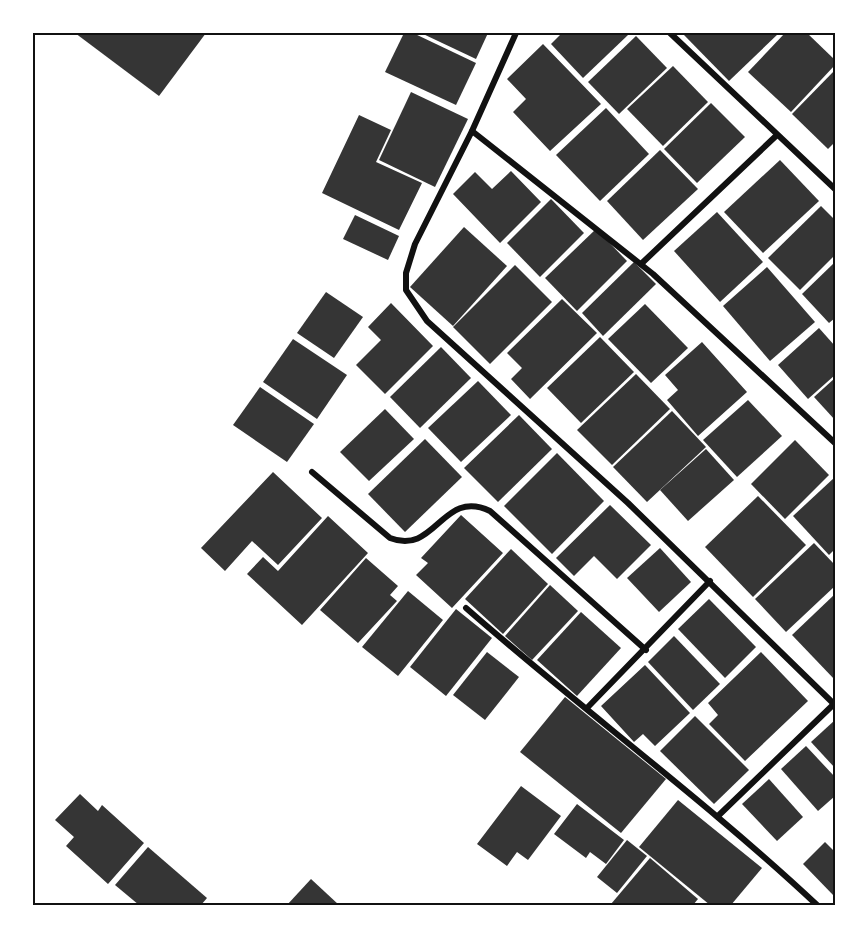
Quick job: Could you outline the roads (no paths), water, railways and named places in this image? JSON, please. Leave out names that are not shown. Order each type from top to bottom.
[{"type":"street","points":[[516,33],[472,131],[416,244],[406,273],[406,290],[427,321],[628,503],[834,704],[718,816]]},
{"type":"street","points":[[670,33],[835,189]]},
{"type":"street","points":[[472,131],[641,264],[835,443]]},
{"type":"street","points":[[641,264],[777,135]]},
{"type":"street","points":[[312,472],[390,538],[403,543],[415,541],[462,506],[475,504],[490,511],[646,650]]},
{"type":"street","points":[[587,708],[646,650],[710,581]]},
{"type":"street","points":[[466,608],[540,674],[587,708],[718,816],[817,905]]}]
